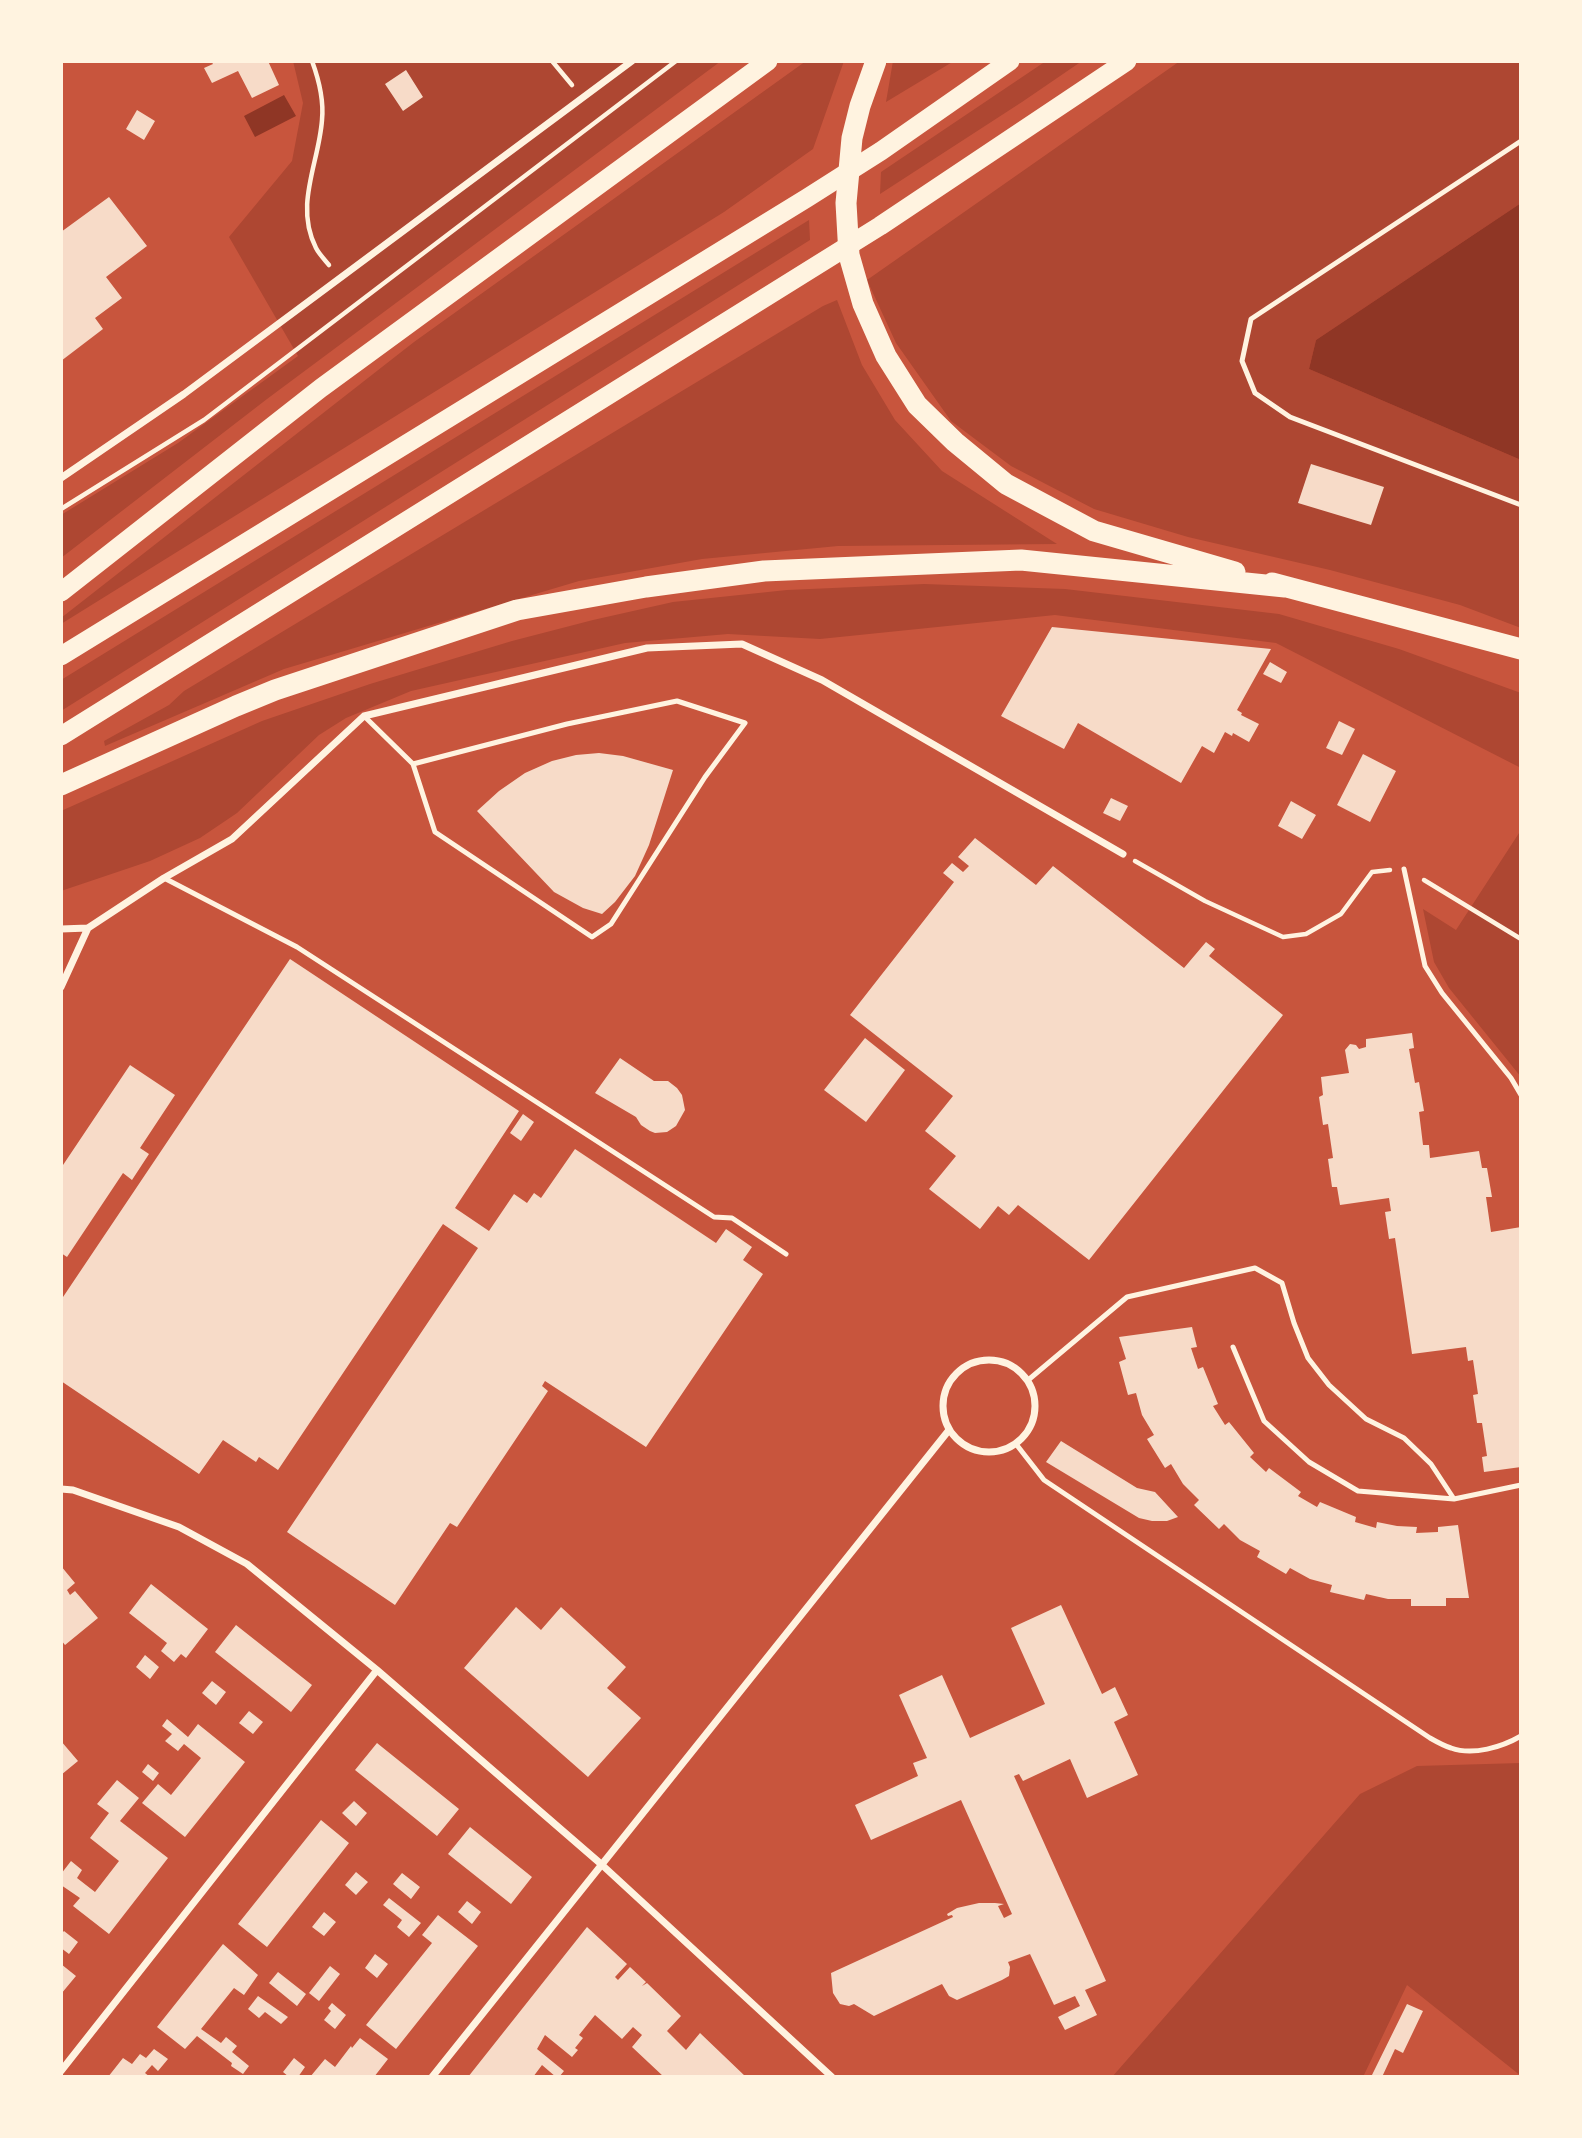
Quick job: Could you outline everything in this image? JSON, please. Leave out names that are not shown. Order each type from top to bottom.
[{"type":"highway","points":[[61,592],[321,388],[768,61]]},
{"type":"highway","points":[[876,61],[852,138],[846,203],[849,255],[863,304],[886,356],[917,405],[955,442],[1006,484],[1094,531],[1285,587],[1521,649]]},
{"type":"highway","points":[[61,656],[807,198],[881,151],[1010,61]]},
{"type":"highway","points":[[61,736],[880,226],[1127,61]]},
{"type":"highway","points":[[61,785],[275,690],[517,610],[646,587],[764,571],[1021,561],[1285,587]]},
{"type":"street","points":[[61,478],[184,394],[632,61]]},
{"type":"street","points":[[61,929],[88,928],[164,878],[232,839],[364,716],[647,648],[742,644],[822,680],[1122,854]]},
{"type":"street","points":[[61,987],[88,928]]},
{"type":"street","points":[[999,1360],[1018,1369],[1027,1381],[1032,1386],[1036,1407],[1030,1428],[1016,1444],[999,1452],[980,1452],[962,1444],[949,1430],[943,1409],[944,1399],[946,1388],[959,1371],[978,1361],[999,1360]]},
{"type":"street","points":[[432,2077],[949,1430]]},
{"type":"street","points":[[61,1489],[73,1490],[179,1527],[247,1564],[377,1670],[601,1864],[832,2077]]},
{"type":"street","points":[[61,2071],[377,1670]]},
{"type":"lane","points":[[1521,141],[1251,319],[1242,361],[1255,393],[1290,417],[1521,505]]},
{"type":"lane","points":[[364,716],[413,764],[435,832],[592,937],[611,924],[705,777],[745,723],[677,701],[567,724],[413,764]]},
{"type":"lane","points":[[1404,869],[1425,965],[1442,993],[1511,1078],[1521,1095]]},
{"type":"lane","points":[[164,878],[297,947],[714,1217],[732,1218],[786,1254]]},
{"type":"lane","points":[[1027,1381],[1127,1297],[1255,1268],[1282,1283],[1308,1358],[1329,1385],[1366,1419],[1404,1438],[1431,1464],[1454,1499]]},
{"type":"lane","points":[[1233,1347],[1264,1421],[1309,1462],[1358,1490],[1454,1499],[1521,1485]]},
{"type":"lane","points":[[1016,1444],[1044,1480],[1430,1738],[1453,1750],[1478,1751],[1507,1744],[1521,1735]]},
{"type":"path","points":[[312,61],[320,82],[323,118],[307,198],[308,223],[316,248],[340,280]]},
{"type":"path","points":[[61,509],[204,419],[676,61]]},
{"type":"path","points":[[1122,854],[1205,901],[1283,937],[1306,934],[1340,914],[1372,872],[1404,869],[1521,939]]},
{"type":"shaded area","points":[[293,61],[721,61],[267,399],[61,558],[61,515],[178,443],[298,356],[229,237],[292,161],[303,103]]},
{"type":"shaded area","points":[[806,61],[844,61],[813,149],[724,212],[61,624],[61,618],[414,342]]},
{"type":"shaded area","points":[[893,61],[954,61],[886,102]]},
{"type":"shaded area","points":[[1046,61],[1082,61],[880,194],[881,172]]},
{"type":"shaded area","points":[[1180,61],[1521,61],[1521,203],[1316,340],[1309,369],[1521,460],[1521,628],[1460,605],[1330,570],[1188,537],[1094,509],[1011,466],[951,421],[896,343],[867,280]]},
{"type":"shaded area","points":[[284,95],[296,116],[255,137],[244,116]]},
{"type":"shaded area","points":[[1521,203],[1521,460],[1309,369],[1316,340]]},
{"type":"shaded area","points":[[809,220],[810,240],[61,711],[61,680]]},
{"type":"shaded area","points":[[837,300],[862,365],[895,420],[942,471],[1057,544],[838,546],[702,559],[579,581],[284,669],[105,746],[104,741],[169,705],[184,691]]},
{"type":"shaded area","points":[[924,584],[1065,589],[1279,614],[1399,649],[1521,693],[1521,768],[1276,643],[1055,615],[820,639],[728,634],[625,643],[411,691],[346,718],[319,735],[237,813],[200,838],[150,861],[61,891],[61,811],[262,721],[370,684],[512,641],[673,602],[787,590]]},
{"type":"shaded area","points":[[1521,830],[1521,1077],[1449,988],[1434,962],[1423,909],[1456,930]]},
{"type":"shaded area","points":[[1521,1763],[1521,2076],[1407,1985],[1363,2077],[1112,2077],[1360,1794],[1417,1766]]},
{"type":"building","points":[[211,61],[268,61],[279,85],[252,98],[238,71],[212,83],[204,68],[213,64]]},
{"type":"building","points":[[406,70],[423,97],[403,111],[385,84]]},
{"type":"building","points":[[137,110],[155,121],[144,140],[126,129]]},
{"type":"building","points":[[109,197],[147,246],[106,277],[122,298],[95,318],[103,329],[61,361],[61,232]]},
{"type":"building","points":[[1311,464],[1384,487],[1371,525],[1298,503]]},
{"type":"building","points":[[1052,627],[1271,649],[1237,710],[1259,724],[1249,742],[1233,733],[1232,736],[1225,732],[1214,753],[1202,746],[1181,783],[1078,723],[1064,749],[1001,716]]},
{"type":"building","points":[[1270,662],[1287,672],[1281,683],[1263,674]]},
{"type":"building","points":[[1339,721],[1355,729],[1342,755],[1326,748]]},
{"type":"building","points":[[599,753],[623,756],[673,770],[649,845],[635,876],[602,914],[583,908],[554,892],[477,811],[525,773],[552,761]]},
{"type":"building","points":[[1363,754],[1396,771],[1370,822],[1337,805]]},
{"type":"building","points":[[1111,798],[1128,806],[1120,821],[1103,813]]},
{"type":"building","points":[[1291,801],[1316,815],[1302,839],[1278,826]]},
{"type":"building","points":[[975,838],[1036,885],[1053,866],[1184,968],[1206,942],[1215,949],[1209,956],[1283,1015],[1089,1260],[1018,1205],[1009,1215],[998,1206],[980,1229],[929,1189],[956,1156],[925,1131],[953,1096],[850,1015],[954,882],[943,873],[952,863],[963,872],[969,866],[958,857]]},
{"type":"building","points":[[290,959],[519,1111],[455,1208],[489,1231],[514,1194],[527,1203],[534,1193],[541,1198],[575,1149],[716,1243],[726,1229],[752,1247],[743,1260],[763,1274],[646,1447],[545,1381],[542,1386],[548,1391],[457,1527],[450,1523],[395,1605],[287,1532],[478,1248],[443,1224],[278,1470],[259,1457],[256,1462],[223,1440],[199,1474],[61,1381],[61,1300]]},
{"type":"building","points":[[1412,1033],[1414,1048],[1409,1049],[1415,1083],[1419,1082],[1424,1111],[1419,1112],[1423,1145],[1429,1145],[1430,1158],[1479,1151],[1482,1168],[1487,1168],[1492,1197],[1486,1197],[1491,1232],[1521,1227],[1521,1467],[1484,1472],[1482,1457],[1487,1456],[1482,1423],[1477,1423],[1473,1395],[1478,1394],[1473,1360],[1468,1361],[1466,1347],[1412,1354],[1395,1238],[1389,1239],[1385,1212],[1391,1211],[1389,1198],[1340,1205],[1337,1187],[1332,1187],[1328,1159],[1333,1158],[1328,1124],[1323,1125],[1319,1097],[1323,1095],[1321,1077],[1349,1073],[1345,1050],[1350,1044],[1359,1049],[1366,1047],[1366,1039]]},
{"type":"building","points":[[865,1038],[905,1070],[866,1122],[824,1090]]},
{"type":"building","points":[[620,1058],[654,1081],[668,1081],[677,1088],[682,1095],[685,1110],[676,1126],[667,1132],[650,1131],[641,1125],[636,1117],[595,1093]]},
{"type":"building","points":[[130,1065],[175,1095],[140,1148],[149,1154],[132,1180],[123,1173],[67,1257],[61,1253],[61,1168]]},
{"type":"building","points":[[523,1114],[534,1122],[521,1141],[510,1133]]},
{"type":"building","points":[[1192,1327],[1197,1347],[1191,1348],[1198,1369],[1203,1367],[1218,1404],[1213,1406],[1225,1425],[1229,1422],[1254,1453],[1250,1457],[1266,1472],[1269,1468],[1301,1492],[1298,1496],[1317,1507],[1320,1502],[1356,1517],[1355,1522],[1376,1528],[1377,1522],[1417,1527],[1416,1533],[1438,1532],[1438,1527],[1458,1525],[1469,1598],[1446,1598],[1446,1606],[1411,1606],[1411,1599],[1388,1599],[1366,1594],[1364,1600],[1330,1592],[1332,1585],[1310,1579],[1290,1568],[1286,1574],[1257,1557],[1260,1551],[1240,1540],[1224,1524],[1219,1529],[1194,1505],[1199,1500],[1183,1484],[1171,1464],[1165,1468],[1147,1439],[1154,1435],[1142,1415],[1136,1393],[1128,1395],[1119,1362],[1126,1359],[1119,1337]]},
{"type":"building","points":[[1061,1441],[1137,1488],[1155,1492],[1178,1517],[1167,1521],[1139,1518],[1046,1462]]},
{"type":"building","points":[[61,1566],[75,1583],[67,1590],[70,1595],[75,1591],[98,1618],[65,1645],[61,1640]]},
{"type":"building","points":[[151,1584],[208,1629],[186,1658],[181,1654],[174,1662],[161,1651],[167,1643],[129,1613]]},
{"type":"building","points":[[1061,1605],[1102,1694],[1115,1687],[1128,1715],[1114,1722],[1138,1775],[1087,1798],[1070,1759],[1023,1781],[1019,1774],[1014,1776],[1106,1981],[1085,1990],[1097,2015],[1065,2030],[1058,2017],[1080,2006],[1075,1996],[1054,2005],[1030,1954],[1008,1962],[1009,1976],[957,2000],[949,1996],[942,1984],[874,2016],[854,2004],[840,2004],[833,1993],[831,1973],[953,1917],[947,1914],[957,1908],[995,1903],[1004,1904],[998,1906],[1004,1918],[1012,1914],[961,1800],[871,1840],[855,1805],[918,1776],[913,1763],[927,1758],[899,1695],[942,1675],[970,1738],[1045,1704],[1011,1628]]},
{"type":"building","points":[[516,1607],[541,1630],[561,1607],[626,1667],[607,1688],[641,1718],[588,1777],[464,1668]]},
{"type":"building","points":[[236,1625],[312,1685],[291,1712],[215,1652]]},
{"type":"building","points":[[145,1655],[159,1667],[150,1679],[136,1667]]},
{"type":"building","points":[[212,1681],[226,1692],[216,1705],[202,1693]]},
{"type":"building","points":[[249,1711],[263,1722],[253,1734],[239,1723]]},
{"type":"building","points":[[167,1719],[188,1737],[198,1724],[245,1762],[185,1837],[142,1803],[158,1784],[171,1795],[201,1758],[184,1744],[178,1751],[165,1741],[172,1734],[162,1726]]},
{"type":"building","points":[[61,1741],[78,1761],[61,1775]]},
{"type":"building","points":[[377,1743],[459,1809],[437,1836],[355,1770]]},
{"type":"building","points":[[148,1764],[159,1773],[153,1781],[142,1772]]},
{"type":"building","points":[[117,1780],[139,1798],[120,1821],[168,1858],[109,1934],[73,1906],[80,1898],[61,1885],[61,1874],[71,1861],[82,1870],[77,1878],[95,1892],[119,1861],[90,1838],[109,1813],[97,1804]]},
{"type":"building","points":[[354,1801],[367,1813],[356,1826],[342,1813]]},
{"type":"building","points":[[321,1820],[349,1843],[267,1947],[238,1924]]},
{"type":"building","points":[[470,1827],[532,1877],[511,1904],[448,1854]]},
{"type":"building","points":[[356,1872],[368,1882],[356,1895],[345,1885]]},
{"type":"building","points":[[402,1873],[420,1887],[411,1899],[393,1884]]},
{"type":"building","points":[[389,1898],[421,1923],[409,1937],[397,1927],[402,1920],[383,1905]]},
{"type":"building","points":[[467,1901],[481,1912],[472,1924],[458,1912]]},
{"type":"building","points":[[324,1912],[336,1922],[324,1936],[312,1927]]},
{"type":"building","points":[[438,1915],[478,1946],[396,2049],[366,2025],[432,1943],[422,1935]]},
{"type":"building","points":[[587,1927],[627,1964],[615,1977],[618,1980],[630,1967],[646,1982],[642,1986],[647,1983],[681,2016],[667,2031],[686,2050],[700,2033],[746,2077],[664,2077],[632,2047],[642,2035],[633,2027],[622,2039],[595,2015],[579,2035],[583,2038],[572,2057],[545,2035],[537,2049],[564,2071],[559,2077],[542,2065],[533,2077],[468,2077]]},
{"type":"building","points":[[64,1931],[78,1942],[69,1954],[61,1948],[61,1934]]},
{"type":"building","points":[[223,1944],[258,1975],[244,1995],[234,1988],[201,2029],[221,2043],[226,2037],[237,2046],[232,2052],[249,2066],[243,2074],[197,2036],[185,2049],[157,2027]]},
{"type":"building","points":[[375,1954],[388,1964],[377,1978],[365,1968]]},
{"type":"building","points":[[61,1964],[76,1976],[61,1994]]},
{"type":"building","points":[[330,1966],[340,1974],[319,2001],[309,1993]]},
{"type":"building","points":[[278,1972],[306,1994],[297,2006],[269,1983]]},
{"type":"building","points":[[258,1996],[288,2017],[281,2024],[265,2012],[259,2018],[248,2009]]},
{"type":"building","points":[[332,2003],[346,2015],[335,2029],[324,2020],[331,2011],[328,2008]]},
{"type":"building","points":[[1407,2004],[1423,2011],[1403,2053],[1395,2049],[1382,2077],[1371,2077]]},
{"type":"building","points":[[360,2038],[388,2059],[374,2077],[310,2077],[325,2059],[335,2067]]},
{"type":"building","points":[[154,2049],[168,2059],[158,2071],[152,2065],[145,2073],[150,2077],[108,2077],[123,2058],[132,2064],[140,2054],[146,2058]]},
{"type":"building","points":[[294,2058],[305,2067],[298,2077],[289,2077],[283,2072]]}]
